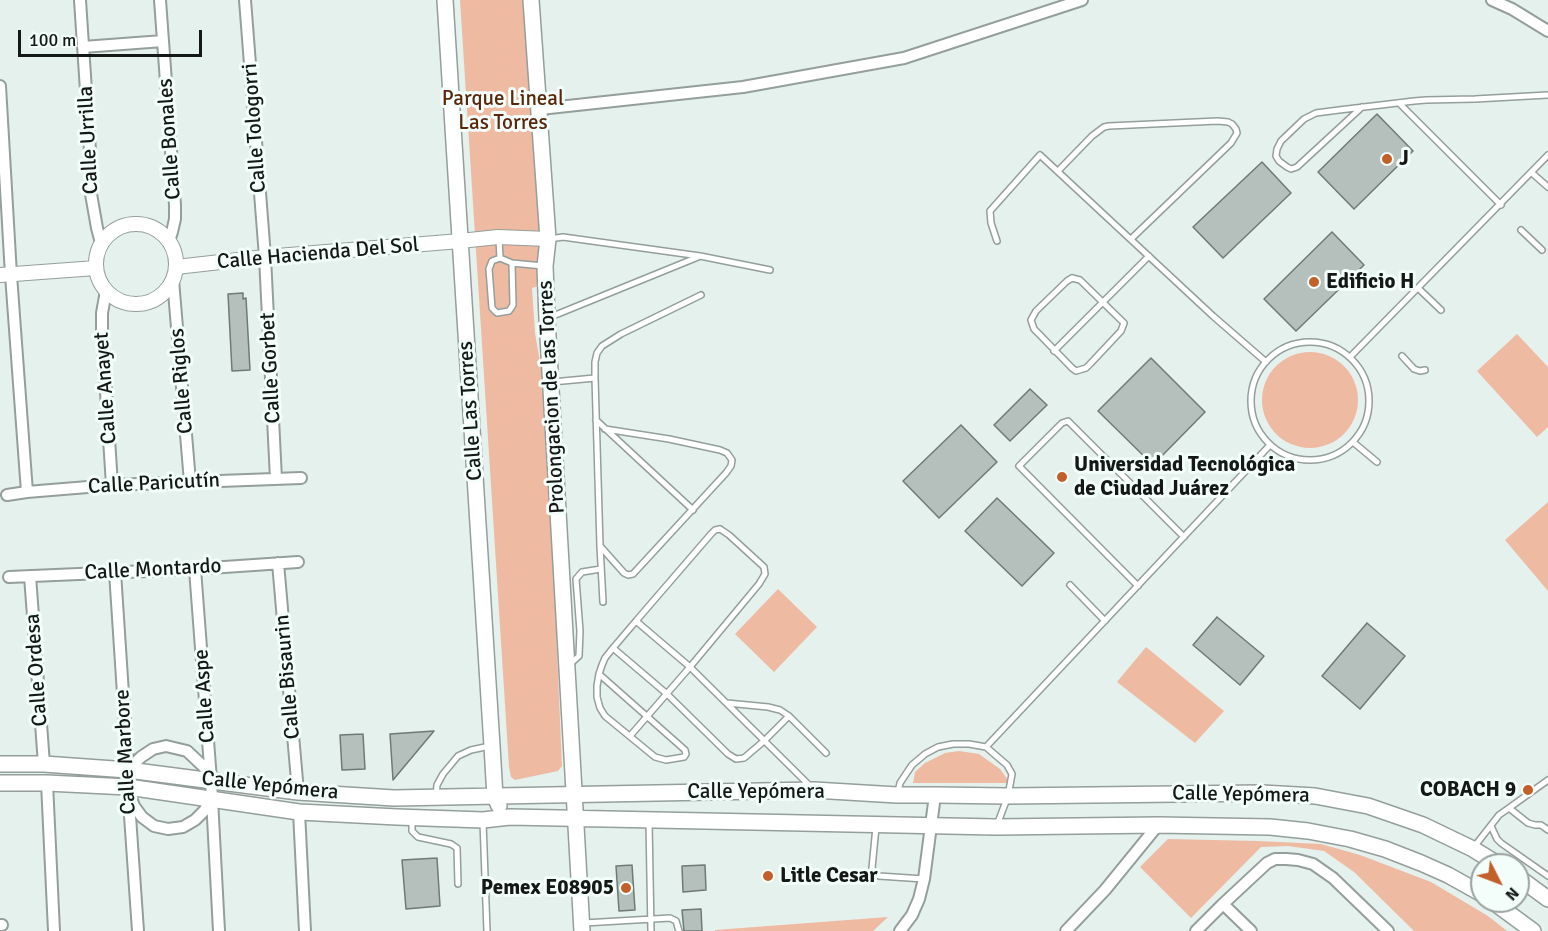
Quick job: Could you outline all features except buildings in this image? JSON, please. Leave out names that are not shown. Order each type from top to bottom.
[{"type":"main road","name":"Calle Las Torres","points":[[445,0],[495,797]]},
{"type":"main road","name":"Prolongacion de las Torres","points":[[531,0],[548,239],[545,266],[547,319],[582,927]]},
{"type":"main road","name":"Calle Yepómera","points":[[0,764],[44,764],[128,770],[298,792],[394,798],[814,790],[897,795],[1262,793],[1316,796],[1368,806],[1423,825],[1480,853]]},
{"type":"main road","name":"Calle Yepómera","points":[[0,783],[128,787],[299,812],[412,818],[483,820],[510,817],[996,827],[1158,825],[1270,827],[1350,839],[1385,849],[1448,875],[1470,887]]},
{"type":"main road","points":[[495,797],[500,808],[510,817]]},
{"type":"main road","points":[[1530,886],[1548,898]]},
{"type":"main road","points":[[1508,913],[1533,931]]},
{"type":"street","name":"Calle Urrilla","points":[[80,0],[91,194],[101,243]]},
{"type":"street","name":"Calle Bonales","points":[[160,0],[175,205],[175,219],[169,241]]},
{"type":"street","name":"Calle Tologorri","points":[[245,0],[265,257]]},
{"type":"street","points":[[540,109],[743,87],[904,58],[1082,0]]},
{"type":"street","points":[[1492,0],[1512,9],[1548,31]]},
{"type":"street","points":[[83,47],[163,41]]},
{"type":"street","points":[[0,86],[5,275],[27,492]]},
{"type":"street","points":[[147,225],[159,231],[169,241],[175,253],[174,273],[160,296],[141,304],[128,304],[116,299],[106,291],[99,280],[96,255],[101,243],[110,233],[121,226],[147,225]]},
{"type":"street","name":"Calle Hacienda Del Sol","points":[[174,273],[265,257],[498,237],[548,239]]},
{"type":"street","name":"Calle Gorbet","points":[[265,257],[276,478]]},
{"type":"street","points":[[5,275],[96,268]]},
{"type":"street","name":"Calle Riglos","points":[[174,273],[190,483]]},
{"type":"street","name":"Calle Anayet","points":[[106,291],[102,330],[112,485]]},
{"type":"street","name":"Calle Paricutín","points":[[7,495],[112,485],[301,478]]},
{"type":"street","name":"Calle Montardo","points":[[9,577],[298,562]]},
{"type":"street","name":"Calle Bisaurin","points":[[278,563],[298,792]]},
{"type":"street","name":"Calle Aspe","points":[[195,569],[211,780],[219,931]]},
{"type":"street","name":"Calle Marbore","points":[[114,572],[138,931]]},
{"type":"street","name":"Calle Ordesa","points":[[30,576],[44,764]]},
{"type":"street","points":[[128,770],[153,749],[166,746],[177,747],[196,758],[211,780]]},
{"type":"street","points":[[46,783],[54,931]]},
{"type":"street","points":[[128,787],[134,806],[142,817],[154,826],[168,829],[183,827],[195,820],[204,812],[212,799]]},
{"type":"street","points":[[900,931],[912,915],[919,899],[924,879],[935,795]]},
{"type":"street","points":[[299,812],[305,931]]},
{"type":"street","points":[[1066,931],[1105,890],[1158,825]]},
{"type":"street","points":[[1196,931],[1267,863],[1275,859],[1298,860],[1313,864],[1333,878],[1388,931]]},
{"type":"street","points":[[1223,904],[1251,931]]},
{"type":"lane","points":[[1362,107],[1297,167],[1291,169],[1279,161],[1276,156],[1278,146],[1310,115],[1316,113],[1362,107],[1426,100],[1548,95]]},
{"type":"lane","points":[[1399,103],[1501,205]]},
{"type":"lane","points":[[1058,171],[1092,136],[1108,126],[1218,121],[1232,124],[1237,134],[1231,143],[1131,239]]},
{"type":"lane","points":[[997,241],[990,211],[1040,155],[1213,316],[1266,362]]},
{"type":"lane","points":[[1350,357],[1548,155]]},
{"type":"lane","points":[[1532,173],[1548,187]]},
{"type":"lane","points":[[1521,230],[1542,250]]},
{"type":"lane","points":[[498,237],[500,258]]},
{"type":"lane","points":[[548,239],[563,237],[699,256],[770,270]]},
{"type":"lane","points":[[547,319],[699,256]]},
{"type":"lane","points":[[1054,351],[1149,256]]},
{"type":"lane","points":[[512,263],[513,305],[509,311],[497,313],[492,308],[489,269],[492,261],[500,258],[512,263],[545,266]]},
{"type":"lane","points":[[1072,278],[1080,280],[1122,320],[1124,326],[1121,332],[1086,368],[1076,371],[1054,351],[1038,334],[1031,320],[1036,311],[1067,281],[1072,278]]},
{"type":"lane","points":[[1419,289],[1441,310]]},
{"type":"lane","points":[[603,602],[596,420],[595,362],[597,353],[602,346],[615,337],[701,295]]},
{"type":"lane","points":[[1308,342],[1323,343],[1350,357],[1362,372],[1369,390],[1369,408],[1364,427],[1353,442],[1339,453],[1321,460],[1303,460],[1285,455],[1270,445],[1258,430],[1252,413],[1251,395],[1256,377],[1266,362],[1285,348],[1308,342]]},
{"type":"lane","points":[[1402,356],[1414,369],[1425,370]]},
{"type":"lane","points":[[551,382],[595,378]]},
{"type":"lane","points":[[596,420],[693,510]]},
{"type":"lane","points":[[1138,586],[1019,466],[1062,423],[1068,421],[1184,537]]},
{"type":"lane","points":[[600,546],[624,573],[633,574],[693,510],[731,466],[732,460],[727,453],[720,450],[605,429]]},
{"type":"lane","points":[[1353,442],[1377,462]]},
{"type":"lane","points":[[986,747],[1270,445]]},
{"type":"lane","points":[[599,674],[647,716],[685,750],[684,757],[661,759],[656,757],[605,716],[597,697],[599,674],[605,658],[715,530],[720,529],[729,535],[764,567],[765,574],[759,584],[690,667],[667,694],[647,716],[630,736]]},
{"type":"lane","points":[[567,667],[579,656],[580,631],[576,579],[582,572],[602,569]]},
{"type":"lane","points":[[1070,585],[1105,621]]},
{"type":"lane","points":[[636,621],[690,667],[814,790]]},
{"type":"lane","points":[[613,648],[667,694],[728,754],[736,759],[744,758],[789,716]]},
{"type":"lane","points":[[727,703],[780,710],[826,753]]},
{"type":"lane","points":[[897,795],[900,783],[912,765],[925,754],[938,747],[961,744],[986,747],[997,755],[1012,774],[1008,796],[996,827]]},
{"type":"lane","points":[[436,798],[437,785],[458,756],[471,750],[492,746]]},
{"type":"lane","points":[[1473,849],[1499,815],[1548,780]]},
{"type":"lane","points":[[1509,808],[1528,823],[1541,825],[1548,830]]},
{"type":"lane","points":[[412,818],[412,831],[418,837],[451,844],[457,849],[458,884]]},
{"type":"lane","points":[[1541,825],[1548,818]]},
{"type":"lane","points":[[483,820],[487,931]]},
{"type":"lane","points":[[649,820],[651,931]]},
{"type":"lane","points":[[876,825],[872,868],[875,873],[879,876],[924,879]]},
{"type":"lane","points":[[1491,826],[1497,839],[1548,876]]},
{"type":"lane","points":[[582,927],[651,918],[670,918],[678,925],[679,931]]},
{"type":"green space","name":"Parque Lineal Las Torres","points":[[460,0],[531,0],[542,285],[532,288],[535,333],[546,397],[562,766],[558,771],[515,780],[511,777],[509,767]]},
{"type":"green space","points":[[1517,334],[1548,367],[1548,427],[1537,437],[1477,371]]},
{"type":"green space","points":[[1310,352],[1328,356],[1344,366],[1354,382],[1358,400],[1354,418],[1344,434],[1328,444],[1310,448],[1292,444],[1276,434],[1266,418],[1262,400],[1266,382],[1276,366],[1292,356]]},
{"type":"green space","points":[[1548,502],[1548,591],[1505,540]]},
{"type":"green space","points":[[778,589],[817,627],[774,672],[735,634]]},
{"type":"green space","points":[[1146,647],[1224,711],[1195,743],[1117,682]]},
{"type":"green space","points":[[959,751],[979,754],[1000,769],[1010,783],[913,783],[915,772],[925,763],[945,753]]},
{"type":"green space","points":[[1168,839],[1321,844],[1360,855],[1431,882],[1470,905],[1470,913],[1483,913],[1507,931],[1414,931],[1354,872],[1324,851],[1288,846],[1261,847],[1191,918],[1140,867]]},
{"type":"green space","points":[[888,917],[873,931],[715,931],[715,930]]},
{"type":"place","name":"J","points":[[1387,159]]},
{"type":"place","name":"Edificio H","points":[[1314,282]]},
{"type":"place","name":"Universidad Tecnológica de Ciudad Juárez","points":[[1062,477]]},
{"type":"place","name":"COBACH 9","points":[[1528,790]]},
{"type":"place","name":"Litle Cesar","points":[[768,876]]},
{"type":"place","name":"Pemex E08905","points":[[626,888]]}]
